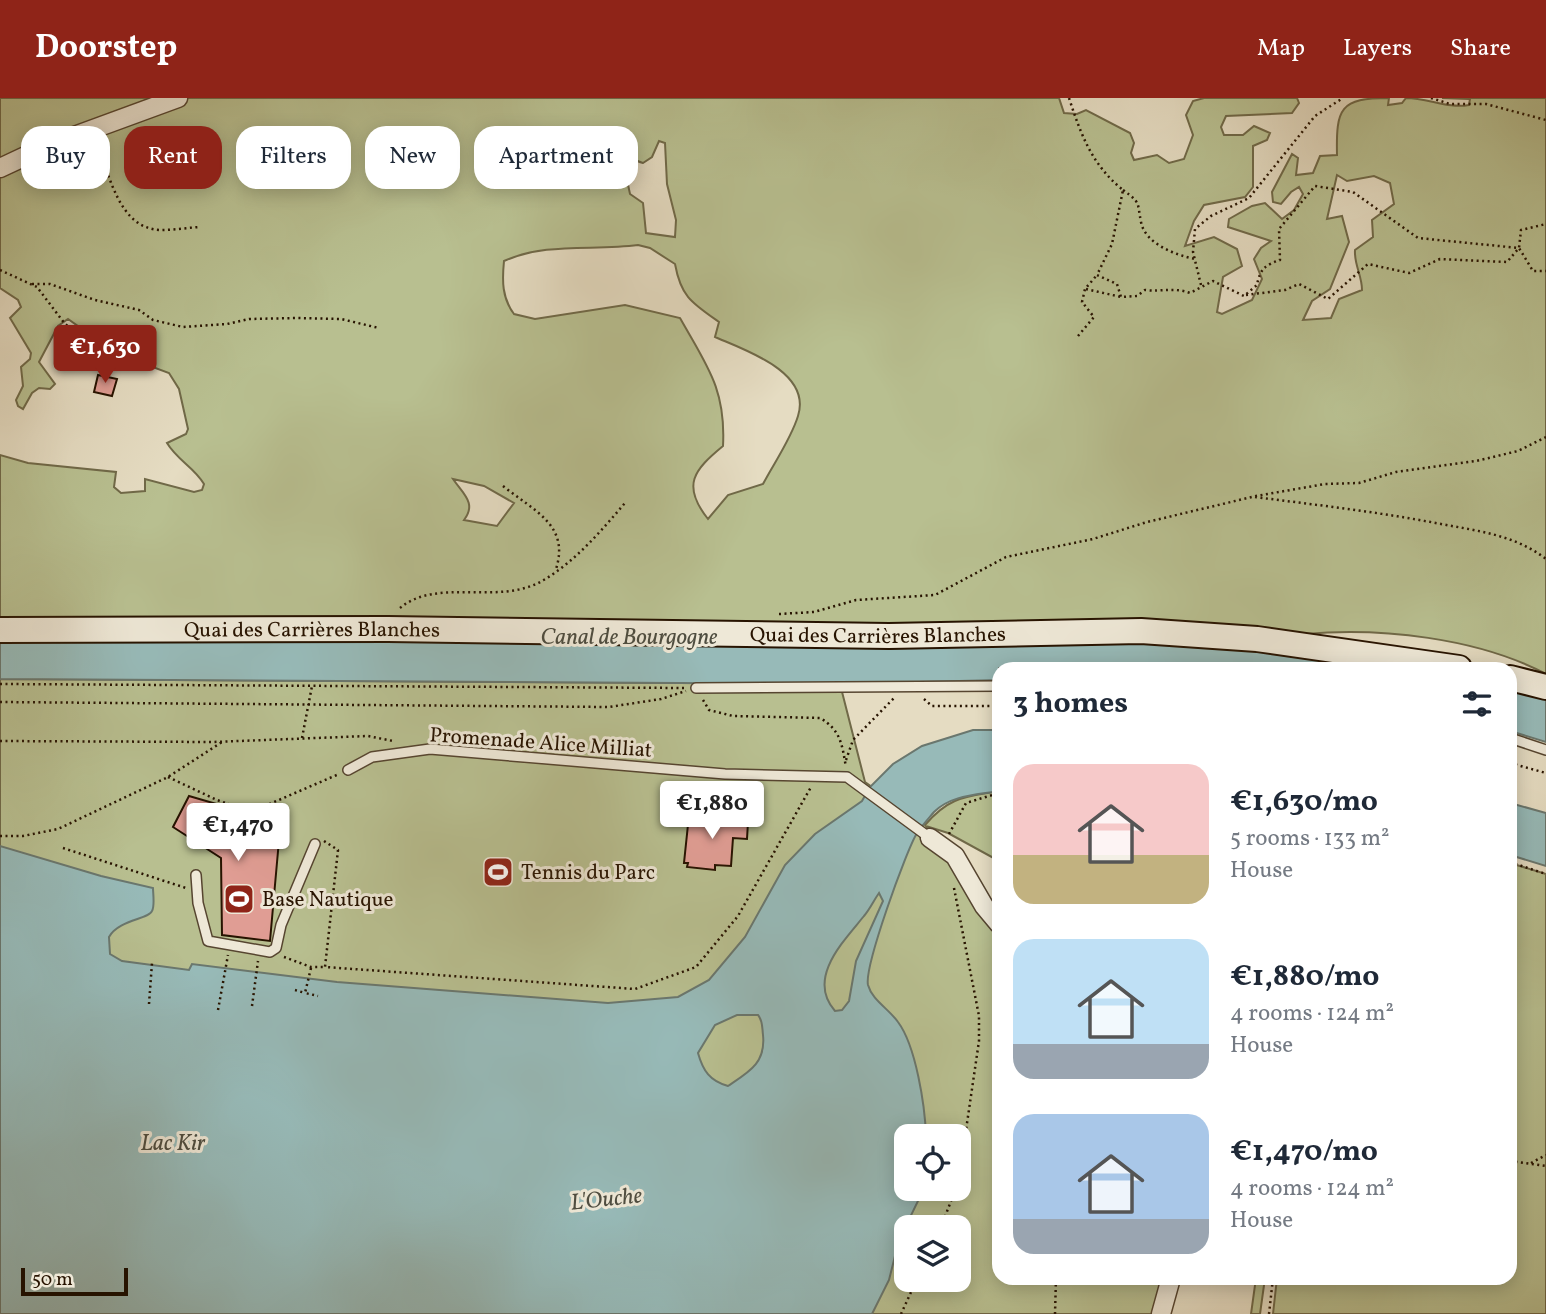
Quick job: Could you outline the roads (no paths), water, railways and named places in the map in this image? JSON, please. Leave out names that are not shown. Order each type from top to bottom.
[{"type":"street","points":[[0,168],[88,130],[177,98]]},
{"type":"street","name":"Quai des Carrières Blanches","points":[[0,630],[388,629],[890,636],[1141,631],[1257,639],[1417,662]]},
{"type":"street","points":[[1517,680],[1546,687]]},
{"type":"street","points":[[935,841],[955,856],[992,916]]},
{"type":"street","points":[[1161,1314],[1169,1285]]},
{"type":"lane","points":[[696,688],[992,686]]},
{"type":"lane","points":[[1517,740],[1546,750]]},
{"type":"lane","name":"Promenade Alice Milliat","points":[[348,770],[372,757],[430,749],[725,774],[847,777],[935,841]]},
{"type":"lane","points":[[196,875],[208,941],[254,951],[274,950],[281,925],[316,842]]},
{"type":"water","name":"Canal de Bourgogne","points":[[1154,637],[1345,662],[992,662],[992,680],[840,684],[0,679],[0,638]]},
{"type":"water","points":[[1517,691],[1546,698],[1546,742],[1517,733]]},
{"type":"water","name":"Lac Kir","points":[[973,730],[992,730],[992,792],[948,802],[934,812],[917,833],[896,884],[872,956],[868,985],[873,995],[898,1022],[910,1046],[925,1124],[894,1124],[894,1201],[918,1201],[911,1215],[894,1215],[894,1260],[889,1280],[872,1314],[0,1314],[0,846],[101,876],[153,888],[150,914],[126,923],[109,937],[110,954],[122,961],[189,970],[192,964],[337,982],[608,1003],[678,997],[709,980],[745,937],[785,865],[815,834],[862,801],[870,787],[893,764],[922,746]],"holes":[[[879,893],[883,901],[856,961],[849,1001],[842,1010],[835,1011],[824,986],[826,973],[838,948]],[[737,1015],[758,1015],[761,1020],[763,1045],[759,1060],[728,1086],[716,1081],[702,1065],[698,1053],[715,1025]]]},
{"type":"water","points":[[1517,805],[1546,813],[1546,866],[1517,857]]},
{"type":"place","name":"Tennis du Parc","points":[[498,872]]},
{"type":"place","name":"Base Nautique","points":[[239,899]]},
{"type":"water label","name":"L'Ouche","points":[[606,1198]]}]
